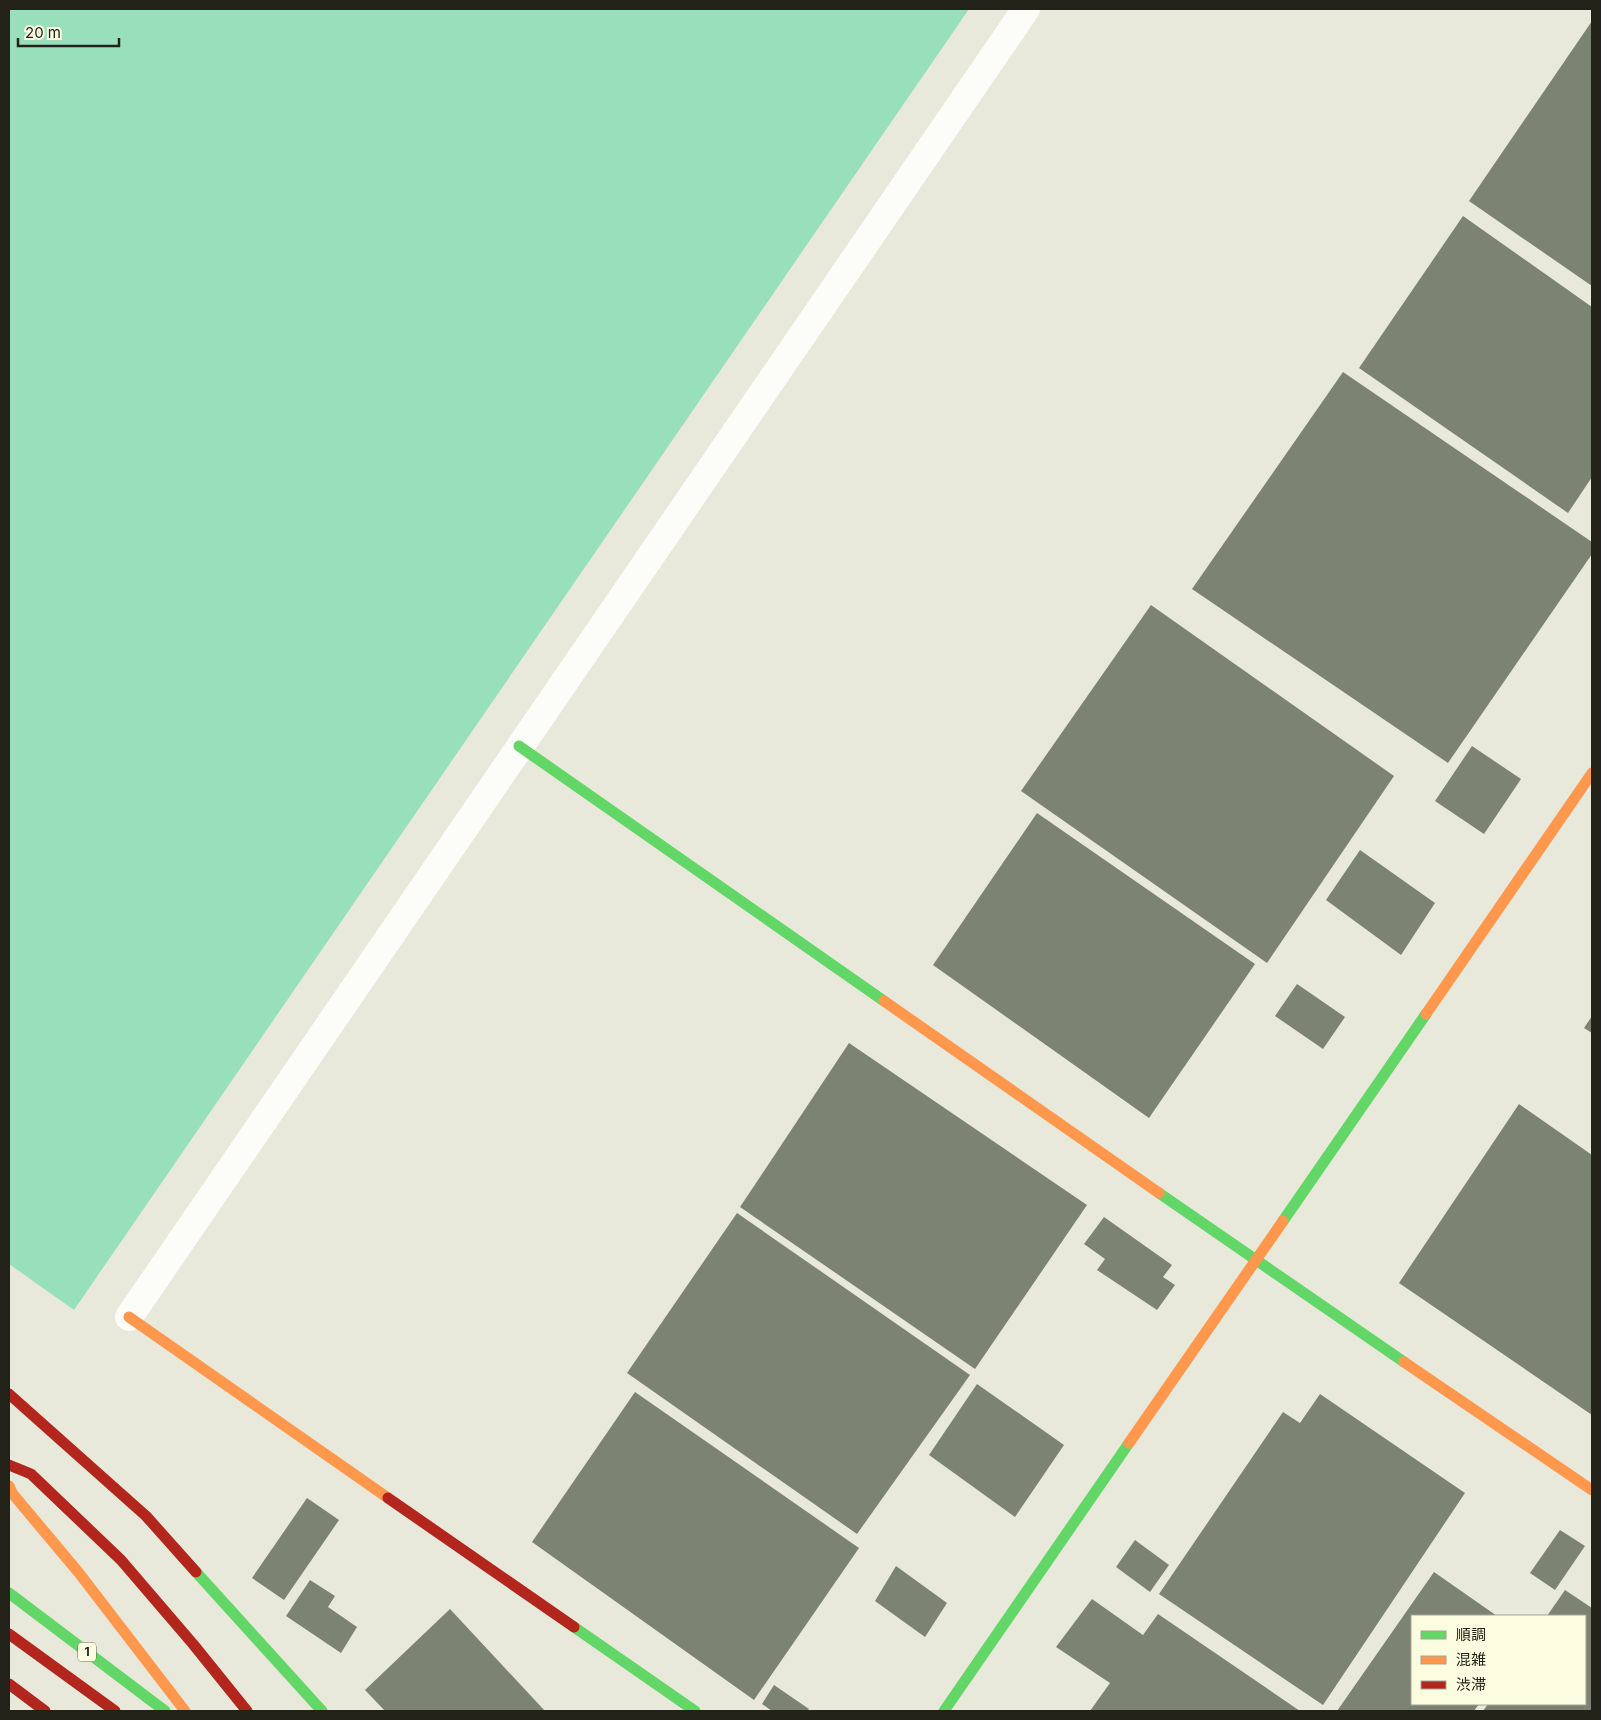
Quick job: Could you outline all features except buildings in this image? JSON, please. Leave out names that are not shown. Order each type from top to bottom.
[{"type":"main road","points":[[519,746],[1255,1260],[1592,1490]]},
{"type":"main road","points":[[944,1711],[1592,773]]},
{"type":"main road","points":[[129,1317],[695,1711]]},
{"type":"main road","points":[[9,1394],[146,1516],[322,1711]]},
{"type":"main road","points":[[9,1465],[31,1474],[121,1560],[247,1711]]},
{"type":"main road","points":[[9,1486],[12,1493],[79,1573],[185,1711]]},
{"type":"main road","name":"1","points":[[9,1593],[165,1711]]},
{"type":"main road","name":"1","points":[[9,1634],[114,1711]]},
{"type":"main road","points":[[9,1684],[45,1711]]},
{"type":"street","points":[[129,1317],[1026,9]]},
{"type":"shaded area","points":[[9,9],[969,9],[74,1310],[9,1264]]},
{"type":"traffic: fast","points":[[519,746],[884,1001]]},
{"type":"traffic: fast","points":[[1283,1221],[1426,1014]]},
{"type":"traffic: fast","points":[[1159,1193],[1404,1362]]},
{"type":"traffic: fast","points":[[944,1711],[1129,1443]]},
{"type":"traffic: fast","points":[[196,1572],[322,1711]]},
{"type":"traffic: fast","points":[[9,1593],[165,1711]]},
{"type":"traffic: fast","points":[[574,1627],[695,1711]]},
{"type":"traffic: slow","points":[[1426,1014],[1592,773]]},
{"type":"traffic: slow","points":[[884,1001],[1159,1193]]},
{"type":"traffic: slow","points":[[1129,1443],[1283,1221]]},
{"type":"traffic: slow","points":[[129,1317],[388,1498]]},
{"type":"traffic: slow","points":[[1404,1362],[1592,1490]]},
{"type":"traffic: slow","points":[[9,1486],[12,1493],[79,1573],[185,1711]]},
{"type":"traffic: jam","points":[[9,1394],[146,1516],[196,1572]]},
{"type":"traffic: jam","points":[[9,1465],[31,1474],[121,1560],[247,1711]]},
{"type":"traffic: jam","points":[[388,1498],[574,1627]]},
{"type":"traffic: jam","points":[[9,1634],[115,1711]]},
{"type":"traffic: jam","points":[[9,1684],[45,1711]]}]
